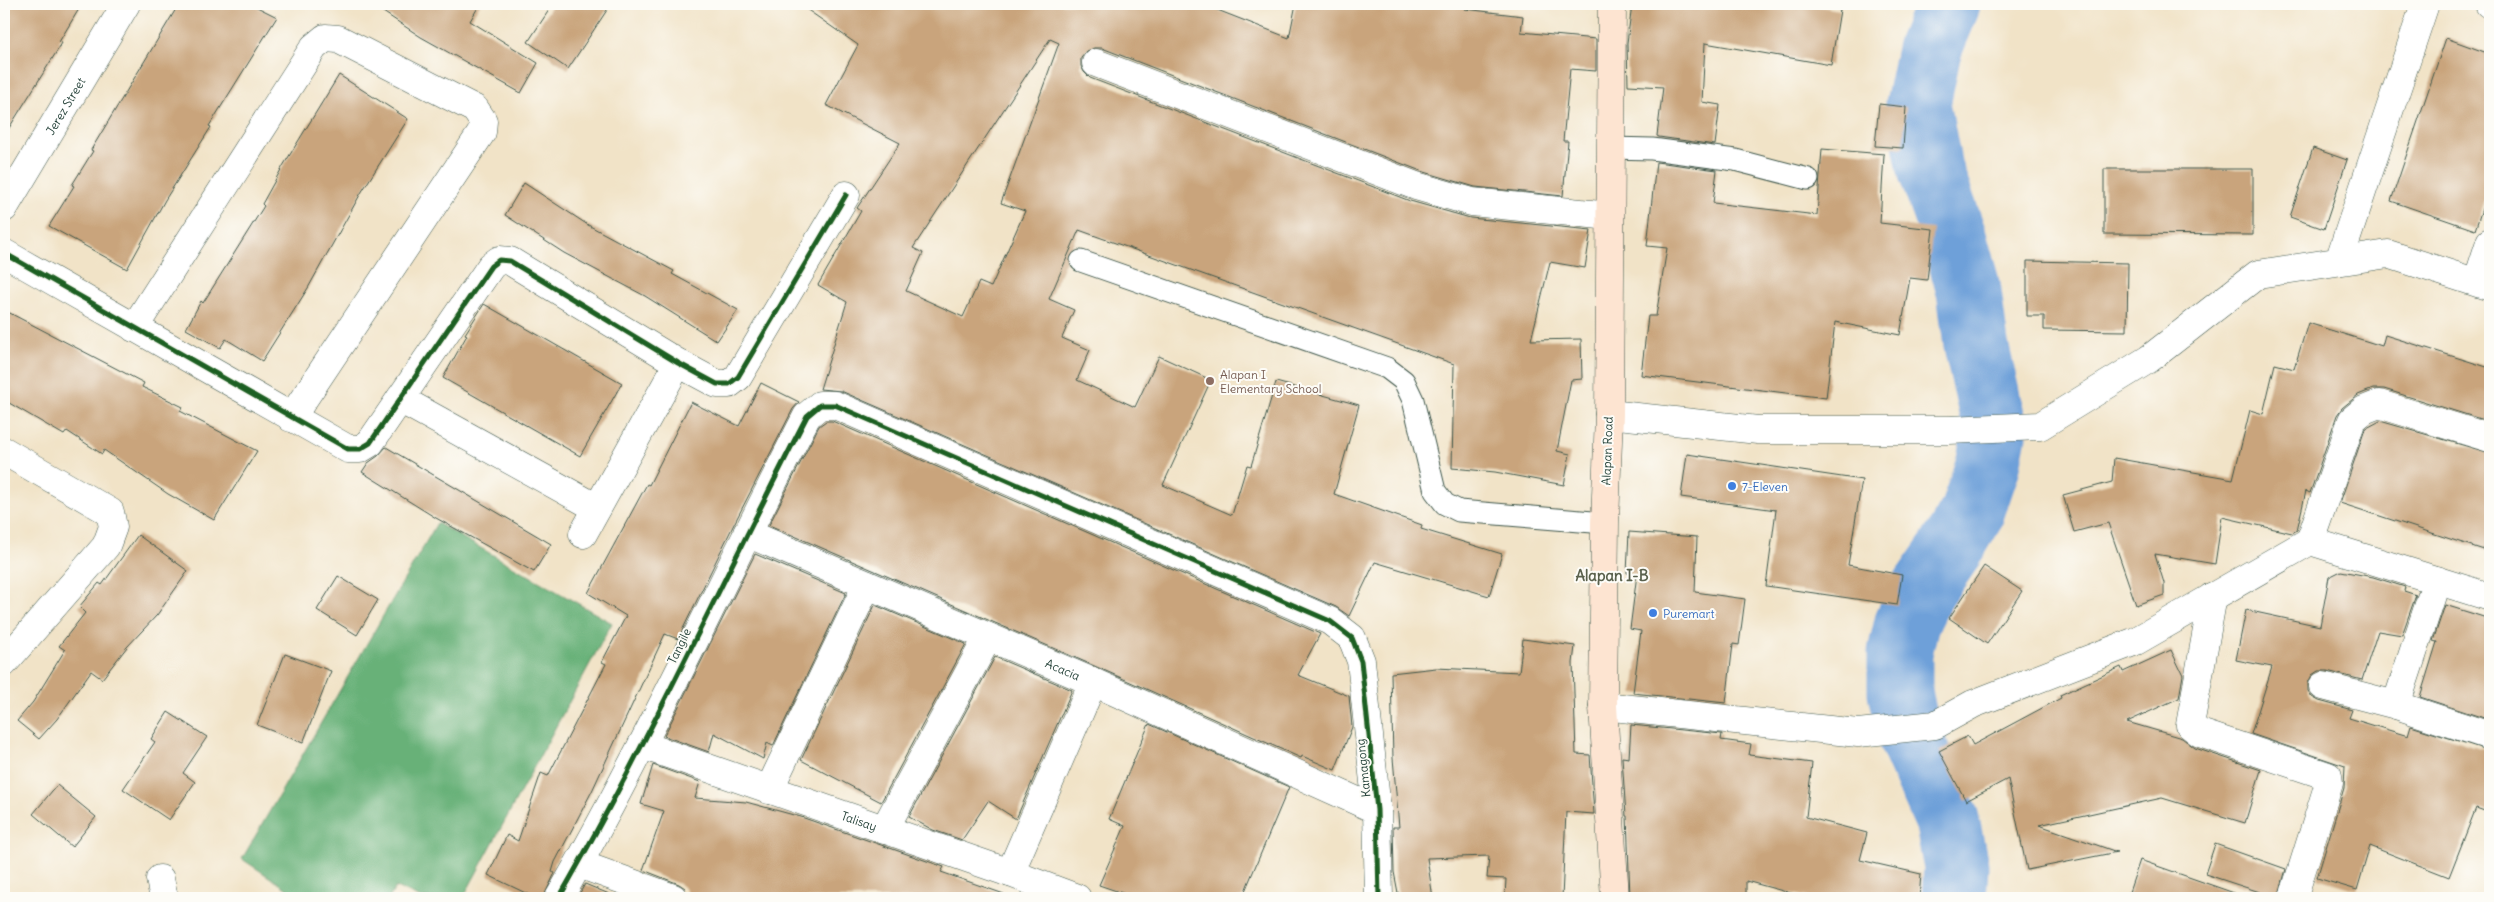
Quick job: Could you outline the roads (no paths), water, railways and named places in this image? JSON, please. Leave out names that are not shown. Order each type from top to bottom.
[{"type":"street","name":"Jerez Street","points":[[4,208],[126,4]]},
{"type":"street","name":"Alapan Road","points":[[1612,4],[1609,414],[1604,523],[1603,706],[1615,898]]},
{"type":"street","points":[[2339,261],[2426,4]]},
{"type":"street","points":[[134,328],[314,46],[325,38],[338,40],[475,109],[483,121],[482,132],[291,418]]},
{"type":"street","points":[[1096,63],[1416,186],[1472,202],[1610,216]]},
{"type":"street","points":[[4,254],[291,418],[348,448],[360,449],[370,443],[490,266],[499,260],[510,261],[678,363],[717,384],[729,384],[738,377],[846,195]]},
{"type":"street","points":[[1609,414],[1758,430],[1950,430],[2040,426],[2149,360],[2258,274],[2388,254],[2484,284],[2490,242]]},
{"type":"street","points":[[583,534],[678,363]]},
{"type":"street","points":[[400,399],[597,508]]},
{"type":"street","points":[[1603,706],[1858,733],[1935,725],[1973,704],[2136,640],[2310,541],[2352,420],[2364,410],[2379,404],[2490,438]]},
{"type":"street","name":"Tangile","points":[[559,898],[642,745],[807,416],[820,405],[835,405],[1330,620],[1352,638]]},
{"type":"street","points":[[4,452],[110,512],[114,528],[106,546],[4,664]]},
{"type":"street","name":"Acacia","points":[[747,533],[1093,682],[1377,810]]},
{"type":"street","points":[[2310,541],[2490,597]]},
{"type":"street","points":[[2396,705],[2437,580]]},
{"type":"street","points":[[769,790],[868,585]]},
{"type":"street","points":[[2213,596],[2190,724],[2200,733],[2328,776],[2329,783],[2292,898]]},
{"type":"street","points":[[884,830],[988,637]]},
{"type":"street","name":"Kamagong","points":[[1352,638],[1361,660],[1377,810],[1379,898]]},
{"type":"street","points":[[1010,873],[1093,682]]},
{"type":"street","points":[[2324,686],[2396,705],[2490,736]]},
{"type":"street","name":"Talisay","points":[[642,745],[1010,873],[1076,898]]},
{"type":"street","points":[[579,864],[673,898]]},
{"type":"lane","points":[[1610,148],[1652,148],[1735,160],[1808,179]]},
{"type":"lane","points":[[1081,261],[1387,368],[1404,381],[1413,400],[1435,491],[1444,504],[1459,511],[1604,523]]},
{"type":"waterway","points":[[1948,4],[1929,50],[1918,104],[1930,169],[1953,233],[1969,291],[1976,345],[1995,429],[1988,465],[1971,515],[1949,552],[1924,588],[1907,622],[1900,653],[1900,692],[1908,732],[1947,820],[1956,866],[1954,898]]},
{"type":"place","name":"Alapan I Elementary School","points":[[1210,381]]},
{"type":"place","name":"7-Eleven","points":[[1732,486]]},
{"type":"place","name":"Puremart","points":[[1653,613]]},
{"type":"district","name":"Alapan I-B","points":[[1612,575]]}]
